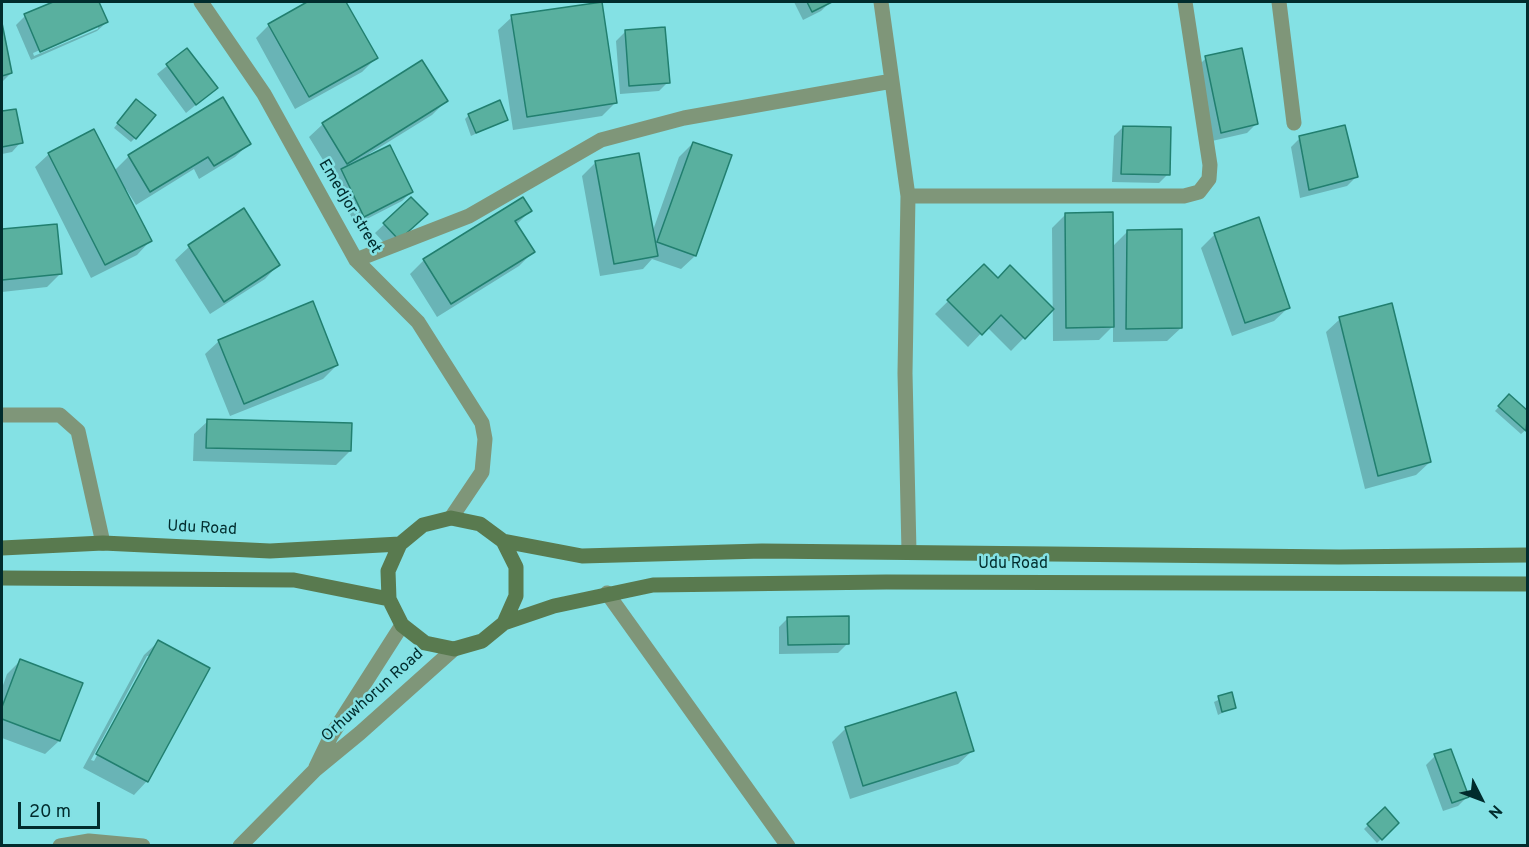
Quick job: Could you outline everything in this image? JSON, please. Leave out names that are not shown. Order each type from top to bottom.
[{"type":"main road","points":[[451,518],[480,524],[503,541],[516,567],[516,596],[504,622],[482,641],[454,649],[425,643],[402,626],[389,599],[388,570],[400,544],[423,525],[451,518]]},
{"type":"main road","name":"Udu Road","points":[[503,541],[582,556],[762,551],[1339,557],[1527,555]]},
{"type":"main road","name":"Udu Road","points":[[2,548],[104,543],[270,551],[400,544]]},
{"type":"main road","points":[[2,578],[294,580],[389,599]]},
{"type":"main road","name":"Udu Road","points":[[504,622],[554,606],[653,585],[886,582],[1527,584]]},
{"type":"street","name":"Emedjor street","points":[[201,2],[264,94],[356,260],[418,322],[482,423],[485,438],[482,472],[451,518]]},
{"type":"street","points":[[881,2],[908,196],[905,373],[909,552]]},
{"type":"street","points":[[908,196],[1184,196],[1199,192],[1209,178],[1210,165],[1185,2]]},
{"type":"street","points":[[1279,2],[1294,123]]},
{"type":"street","points":[[356,260],[469,216],[601,140],[684,118],[892,81]]},
{"type":"street","points":[[2,415],[60,415],[78,430],[104,543]]},
{"type":"street","points":[[607,594],[788,846]]},
{"type":"street","name":"Orhuwhorun Road","points":[[315,770],[331,736],[402,626]]},
{"type":"street","name":"Orhuwhorun Road","points":[[240,846],[315,770],[454,649]]},
{"type":"street","points":[[60,846],[89,841],[143,846]]},
{"type":"building","points":[[53,2],[99,2],[108,22],[40,52],[24,14]]},
{"type":"building","points":[[307,2],[346,2],[378,58],[309,97],[268,24]]},
{"type":"building","points":[[602,2],[617,103],[527,117],[511,15]]},
{"type":"building","points":[[807,2],[832,2],[812,12]]},
{"type":"building","points":[[2,23],[12,73],[2,76]]},
{"type":"building","points":[[665,27],[670,83],[629,86],[625,30]]},
{"type":"building","points":[[187,48],[218,88],[196,105],[166,64]]},
{"type":"building","points":[[1242,48],[1258,124],[1221,133],[1205,56]]},
{"type":"building","points":[[422,60],[448,101],[347,164],[322,123]]},
{"type":"building","points":[[223,97],[251,144],[214,166],[208,157],[150,192],[128,155]]},
{"type":"building","points":[[136,99],[156,115],[136,139],[117,123]]},
{"type":"building","points":[[500,100],[508,120],[476,133],[468,114]]},
{"type":"building","points":[[16,109],[23,143],[2,147],[2,111]]},
{"type":"building","points":[[1345,125],[1358,177],[1309,190],[1299,136]]},
{"type":"building","points":[[1123,126],[1171,127],[1170,175],[1121,174]]},
{"type":"building","points":[[94,129],[152,241],[105,265],[48,153]]},
{"type":"building","points":[[693,142],[732,155],[696,256],[657,242]]},
{"type":"building","points":[[390,145],[413,192],[364,217],[341,169]]},
{"type":"building","points":[[639,153],[658,256],[614,264],[595,161]]},
{"type":"building","points":[[411,197],[428,214],[399,240],[383,223]]},
{"type":"building","points":[[523,197],[532,211],[515,221],[535,252],[451,304],[423,259]]},
{"type":"building","points":[[244,208],[280,265],[224,302],[188,245]]},
{"type":"building","points":[[1113,212],[1114,327],[1066,328],[1065,213]]},
{"type":"building","points":[[1259,217],[1290,308],[1245,323],[1214,233]]},
{"type":"building","points":[[57,224],[62,274],[2,280],[2,229]]},
{"type":"building","points":[[1182,229],[1182,328],[1126,329],[1127,230]]},
{"type":"building","points":[[984,264],[998,278],[1010,265],[1054,309],[1025,339],[1001,315],[982,335],[947,300]]},
{"type":"building","points":[[313,301],[338,365],[244,404],[218,340]]},
{"type":"building","points":[[1392,303],[1431,462],[1378,476],[1339,317]]},
{"type":"building","points":[[1509,394],[1528,411],[1526,431],[1498,406]]},
{"type":"building","points":[[207,419],[352,423],[351,451],[206,448]]},
{"type":"building","points":[[849,616],[849,644],[788,645],[787,617]]},
{"type":"building","points":[[158,640],[210,668],[148,782],[96,754]]},
{"type":"building","points":[[20,659],[83,683],[60,741],[2,719],[2,707]]},
{"type":"building","points":[[956,692],[974,751],[863,786],[845,727]]},
{"type":"building","points":[[1232,692],[1236,708],[1222,712],[1218,696]]},
{"type":"building","points":[[1451,749],[1469,797],[1452,803],[1434,754]]},
{"type":"building","points":[[1385,807],[1399,823],[1382,840],[1367,824]]}]
